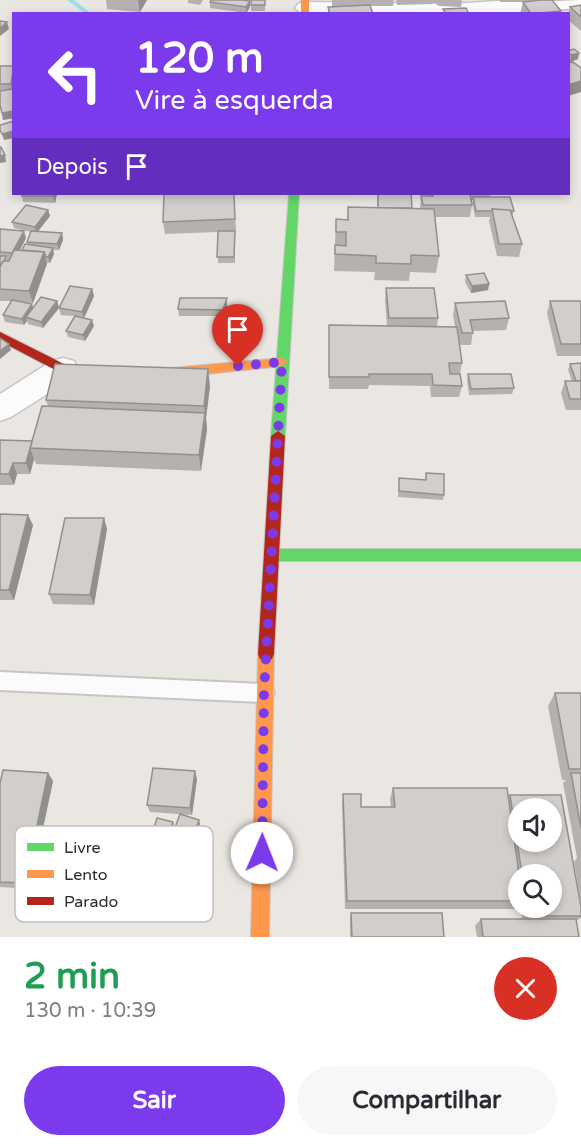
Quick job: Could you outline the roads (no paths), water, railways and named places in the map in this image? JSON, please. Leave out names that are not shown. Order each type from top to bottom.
[{"type":"main road","points":[[260,937],[264,693],[282,362],[294,195]]},
{"type":"main road","points":[[0,336],[63,369],[109,377]]},
{"type":"main road","points":[[152,375],[282,362]]},
{"type":"main road","points":[[273,555],[581,555]]},
{"type":"street","points":[[305,7],[451,10],[581,3]]},
{"type":"street","points":[[0,409],[63,369]]},
{"type":"lane","points":[[0,681],[264,693]]},
{"type":"waterway","points":[[70,0],[87,12]]}]
